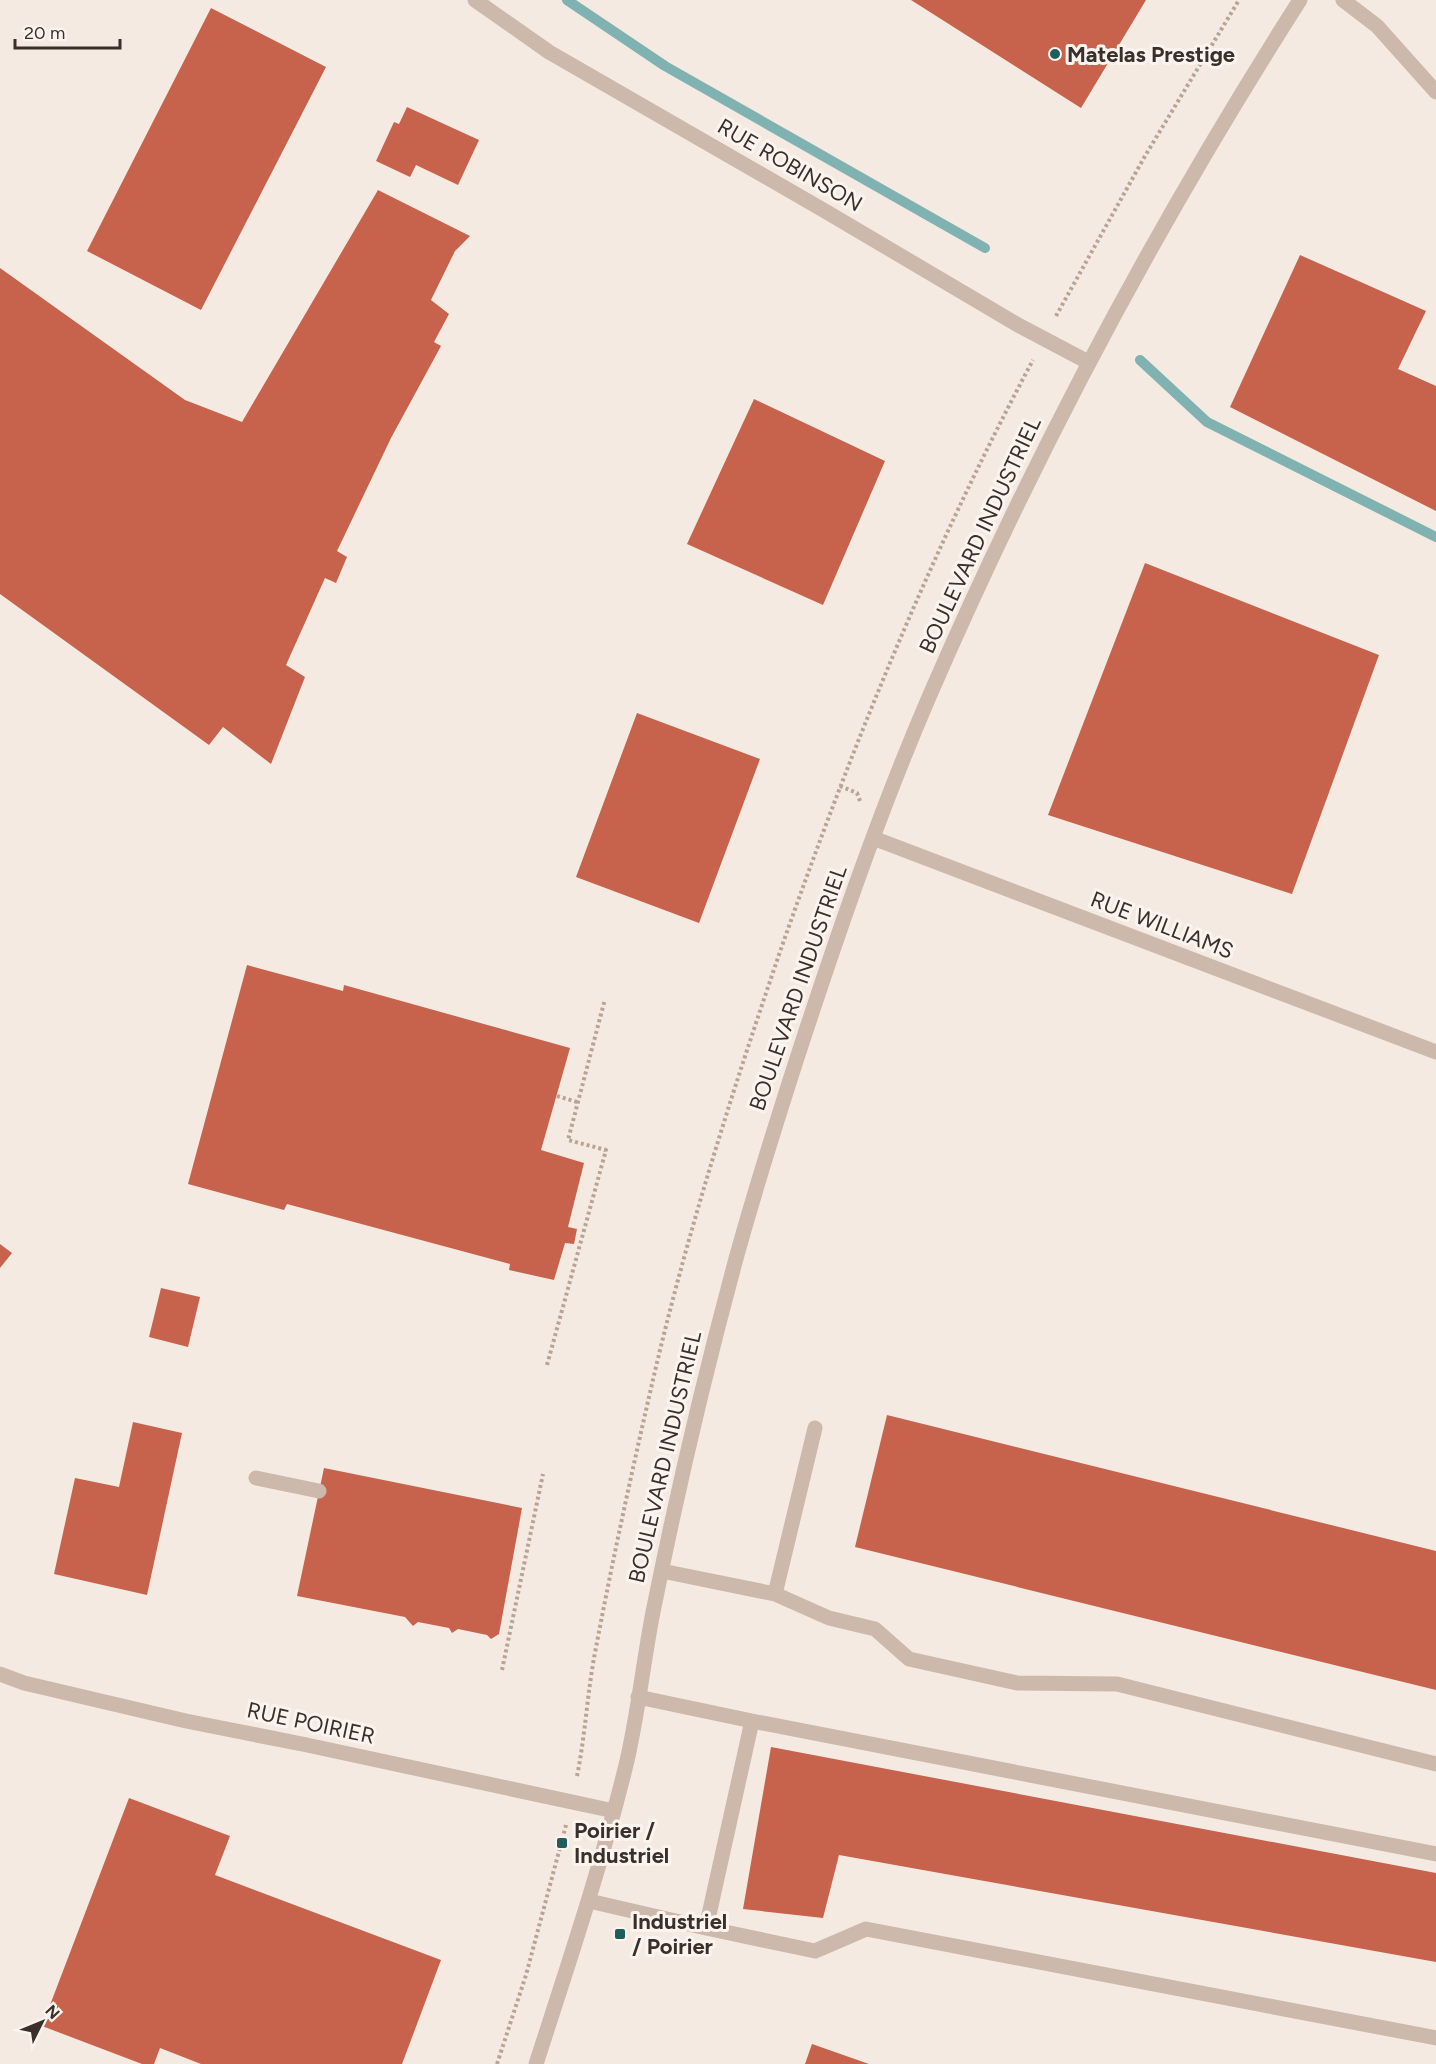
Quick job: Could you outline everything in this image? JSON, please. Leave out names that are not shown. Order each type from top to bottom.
[{"type":"street","name":"RUE ROBINSON","points":[[475,0],[549,52],[1018,325],[1088,362]]},
{"type":"street","name":"BOULEVARD INDUSTRIEL","points":[[536,2064],[589,1901],[627,1760],[662,1571],[716,1331],[759,1179],[823,978],[873,838],[929,698],[1033,472],[1088,362],[1200,163],[1299,0]]},
{"type":"street","points":[[1344,0],[1377,26],[1436,92]]},
{"type":"street","name":"RUE WILLIAMS","points":[[873,838],[1436,1052]]},
{"type":"street","points":[[774,1594],[815,1428]]},
{"type":"street","points":[[256,1478],[319,1491]]},
{"type":"street","points":[[662,1571],[774,1594],[829,1618],[875,1629],[909,1659],[1017,1683],[1117,1684],[1436,1764]]},
{"type":"street","name":"RUE POIRIER","points":[[0,1674],[24,1683],[186,1721],[614,1811]]},
{"type":"street","points":[[638,1697],[1436,1854]]},
{"type":"street","points":[[706,1928],[752,1721]]},
{"type":"street","points":[[589,1901],[815,1951],[866,1929],[1436,2038]]},
{"type":"path","points":[[1067,295],[1145,156],[1239,0]]},
{"type":"path","name":"BOULEVARD INDUSTRIEL","points":[[583,1748],[585,1714],[596,1649],[630,1479],[656,1368],[711,1162],[753,1030],[808,871],[875,700],[941,548],[1023,378]]},
{"type":"path","points":[[547,1365],[578,1237],[606,1150],[568,1140],[605,999]]},
{"type":"path","points":[[557,1096],[577,1102]]},
{"type":"path","points":[[502,1670],[543,1474]]},
{"type":"path","points":[[497,2064],[526,1975],[553,1869],[562,1843]]},
{"type":"building","name":"Matelas Prestige","points":[[911,0],[1146,0],[1081,108]]},
{"type":"building","points":[[211,8],[326,67],[201,310],[87,251]]},
{"type":"building","points":[[407,107],[479,140],[458,185],[416,165],[410,177],[376,161],[394,122],[399,124]]},
{"type":"building","points":[[378,190],[470,236],[455,251],[431,300],[449,314],[434,342],[441,346],[391,438],[337,551],[347,557],[336,583],[325,578],[286,665],[305,677],[271,764],[223,727],[209,745],[0,594],[0,268],[185,400],[242,422]]},
{"type":"building","points":[[1300,255],[1426,311],[1398,369],[1436,386],[1436,511],[1230,407]]},
{"type":"building","points":[[754,399],[885,461],[823,605],[687,544]]},
{"type":"building","points":[[1145,563],[1379,655],[1292,894],[1048,815]]},
{"type":"building","points":[[637,713],[760,759],[699,923],[576,877]]},
{"type":"building","points":[[247,965],[343,991],[344,985],[570,1048],[541,1150],[584,1163],[568,1227],[577,1229],[574,1244],[565,1243],[554,1280],[509,1270],[510,1264],[287,1204],[284,1210],[188,1184]]},
{"type":"building","points":[[0,1244],[12,1253],[0,1268]]},
{"type":"building","points":[[161,1288],[200,1297],[188,1347],[149,1337]]},
{"type":"building","points":[[887,1415],[1436,1551],[1436,1690],[855,1547]]},
{"type":"building","points":[[133,1422],[182,1433],[147,1595],[54,1574],[75,1478],[119,1487]]},
{"type":"building","points":[[324,1468],[522,1508],[499,1634],[491,1639],[487,1635],[458,1629],[452,1633],[449,1628],[418,1622],[413,1626],[405,1617],[297,1596]]},
{"type":"building","points":[[771,1747],[1436,1873],[1436,1962],[839,1855],[823,1918],[743,1909]]},
{"type":"building","points":[[129,1798],[230,1836],[215,1875],[441,1960],[402,2064],[201,2064],[160,2048],[154,2064],[142,2064],[42,2026]]},
{"type":"building","points":[[812,2044],[869,2064],[805,2064]]},
{"type":"waterway","points":[[567,0],[665,66],[985,248]]},
{"type":"waterway","points":[[1140,360],[1207,422],[1436,537]]},
{"type":"place","name":"Matelas Prestige","points":[[1055,54]]},
{"type":"place","name":"Poirier / Industriel","points":[[562,1843]]},
{"type":"place","name":"Industriel / Poirier","points":[[620,1934]]}]
